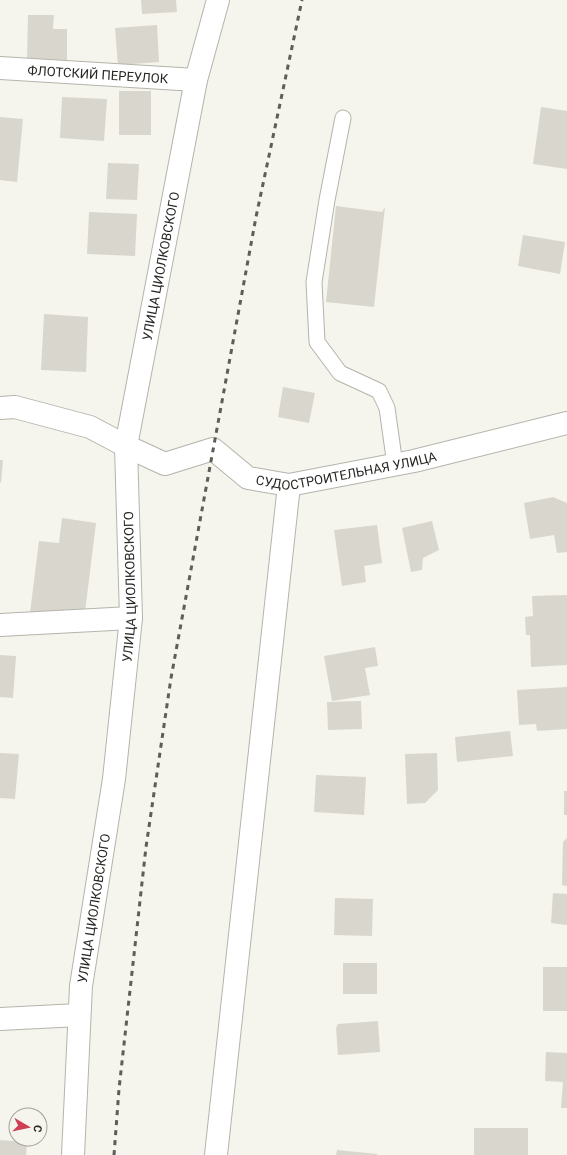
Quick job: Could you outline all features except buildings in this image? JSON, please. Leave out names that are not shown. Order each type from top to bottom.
[{"type":"street","name":"УЛИЦА ЦИОЛКОВСКОГО","points":[[73,1155],[81,986],[114,779],[131,618],[126,446],[196,80],[218,0]]},
{"type":"street","name":"ФЛОТСКИЙ ПЕРЕУЛОК","points":[[0,68],[196,80]]},
{"type":"street","name":"СУДОСТРОИТЕЛЬНАЯ УЛИЦА","points":[[0,408],[15,407],[90,427],[165,464],[213,449],[248,478],[289,485],[414,461],[567,423]]},
{"type":"street","points":[[216,1155],[289,485]]},
{"type":"street","points":[[0,625],[131,618]]},
{"type":"street","points":[[0,1019],[79,1015]]},
{"type":"lane","points":[[343,118],[327,200],[314,282],[317,342],[340,373],[379,391],[387,408],[395,464]]},
{"type":"railway","points":[[114,1155],[119,1089],[146,847],[171,678],[256,217],[302,0]]}]
